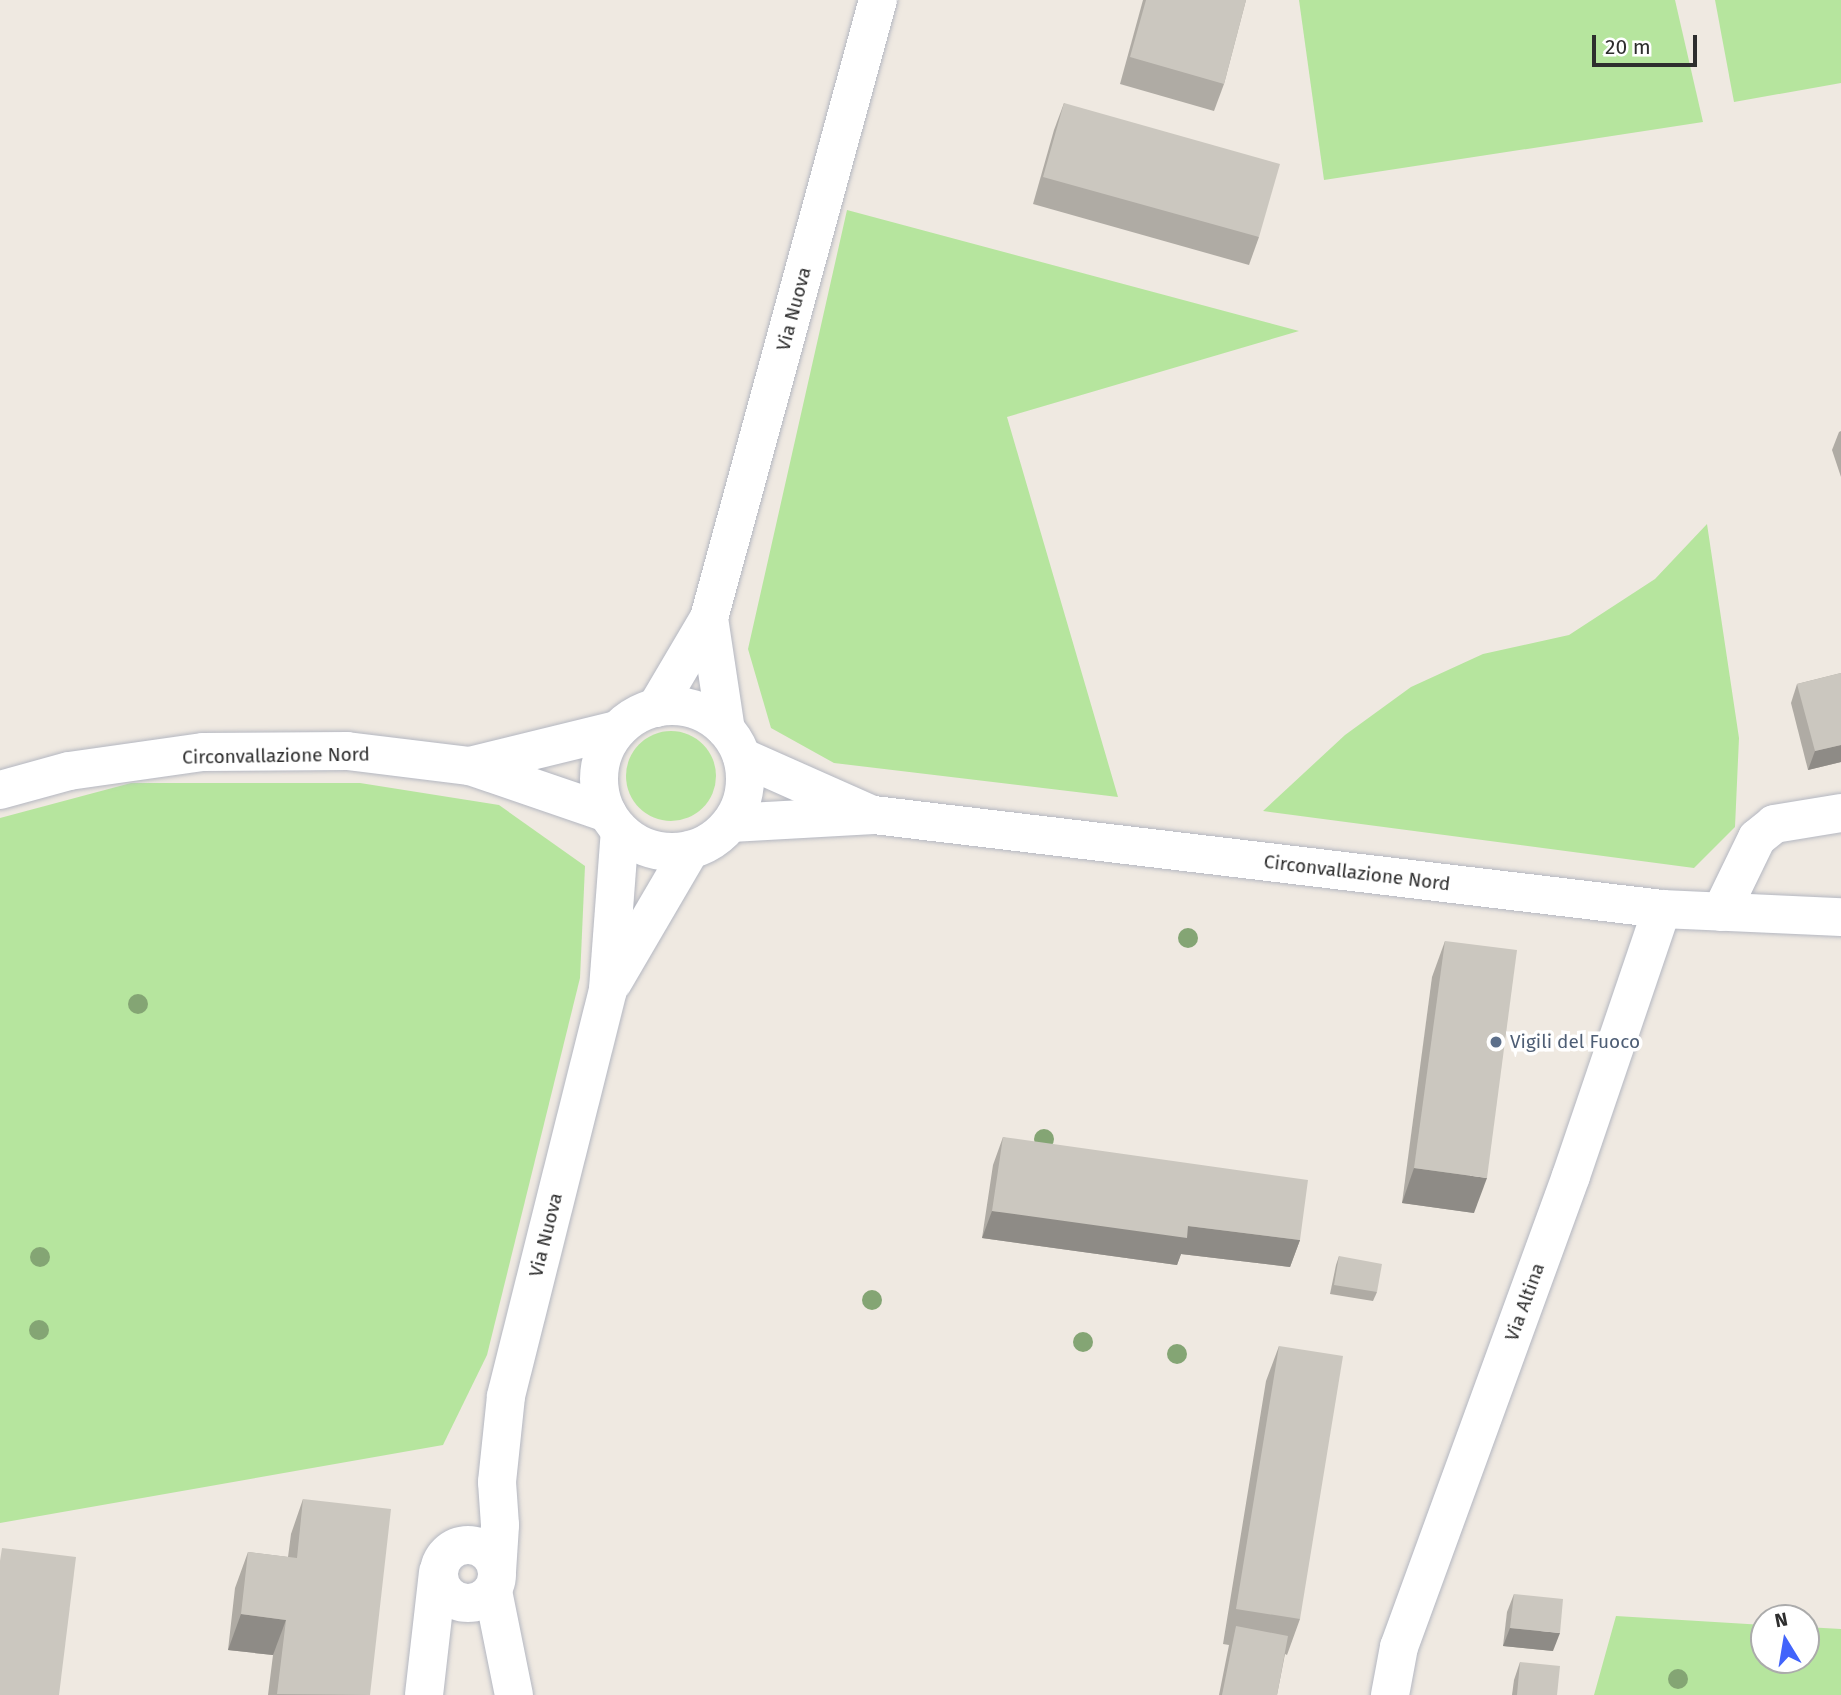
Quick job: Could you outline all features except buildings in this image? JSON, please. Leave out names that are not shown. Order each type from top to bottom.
[{"type":"street","name":"Via Nuova","points":[[656,708],[709,618],[878,0]]},
{"type":"street","name":"Via Nuova","points":[[709,618],[734,743]]},
{"type":"street","points":[[675,706],[694,709],[734,743],[746,779],[741,802],[731,823],[713,839],[691,850],[665,852],[641,845],[614,822],[600,792],[599,770],[605,749],[617,730],[634,716],[656,708],[675,706]]},
{"type":"street","name":"Circonvallazione Nord","points":[[470,765],[617,730]]},
{"type":"street","name":"Circonvallazione Nord","points":[[734,743],[874,815]]},
{"type":"street","name":"Circonvallazione Nord","points":[[0,790],[69,771],[203,752],[347,751],[470,765],[614,822]]},
{"type":"street","points":[[1721,912],[1757,838],[1774,824],[1841,813]]},
{"type":"street","name":"Circonvallazione Nord","points":[[731,823],[874,815],[1662,909],[1841,917]]},
{"type":"street","name":"Via Nuova","points":[[514,1695],[487,1589],[500,1525],[497,1482],[506,1396],[608,989],[614,822]]},
{"type":"street","name":"Via Nuova","points":[[608,989],[691,850]]},
{"type":"street","name":"Via Altina","points":[[1390,1695],[1399,1647],[1571,1176],[1662,909]]},
{"type":"street","name":"Via Nuova","points":[[451,1558],[485,1513],[497,1482]]},
{"type":"street","points":[[432,1651],[447,1627],[487,1589],[495,1562],[482,1548],[451,1558]]},
{"type":"street","points":[[451,1558],[443,1591],[450,1598],[487,1589]]},
{"type":"street","points":[[424,1695],[451,1558]]},
{"type":"green space","points":[[1299,0],[1675,0],[1703,122],[1324,180]]},
{"type":"green space","points":[[1715,0],[1841,0],[1841,83],[1734,102]]},
{"type":"green space","points":[[847,210],[1299,331],[1007,417],[1118,797],[834,763],[771,728],[748,649]]},
{"type":"green space","points":[[1707,524],[1739,738],[1735,827],[1694,868],[1263,811],[1345,735],[1411,687],[1483,654],[1569,635],[1655,579]]},
{"type":"green space","points":[[671,731],[688,735],[703,744],[712,759],[716,776],[712,793],[703,808],[688,817],[671,821],[654,817],[639,808],[630,793],[626,776],[630,759],[639,744],[654,735]]},
{"type":"green space","points":[[131,783],[360,783],[499,805],[585,866],[580,978],[487,1355],[443,1445],[0,1523],[0,818]]},
{"type":"green space","points":[[1616,1616],[1750,1624],[1750,1674],[1820,1674],[1820,1628],[1841,1629],[1841,1695],[1594,1695]]},
{"type":"place","name":"Vigili del Fuoco","points":[[1496,1042]]}]
